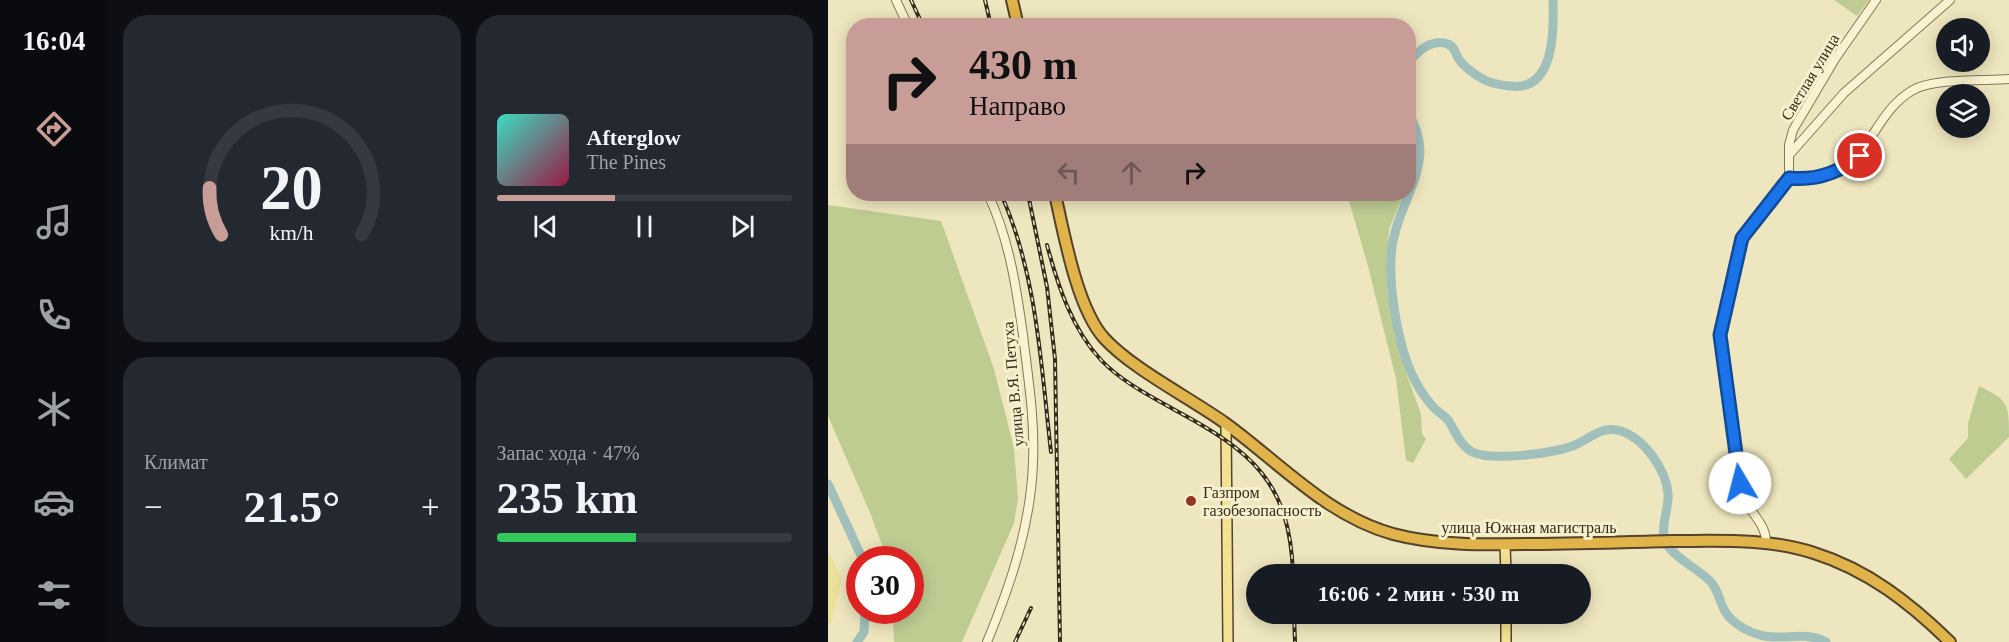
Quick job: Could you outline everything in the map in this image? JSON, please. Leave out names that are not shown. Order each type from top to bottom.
[{"type":"highway","points":[[1012,0],[1016,18]]},
{"type":"highway","name":"улица Южная магистраль","points":[[1057,201],[1083,300],[1097,329],[1122,354],[1226,424],[1312,492],[1369,525],[1423,540],[1505,545],[1689,541],[1766,543]]},
{"type":"highway","points":[[1766,543],[1816,553],[1872,579],[1915,609],[1950,642]]},
{"type":"main road","points":[[1226,424],[1228,642]]},
{"type":"main road","points":[[1505,545],[1506,564]]},
{"type":"main road","points":[[1506,624],[1506,642]]},
{"type":"street","points":[[896,0],[904,18]]},
{"type":"street","name":"Светлая улица","points":[[1789,178],[1790,137],[1834,59],[1876,0]]},
{"type":"street","points":[[1790,154],[1844,93],[1950,0]]},
{"type":"street","points":[[1766,543],[1766,530],[1746,504],[1741,492],[1720,335],[1742,238],[1789,178],[1826,175],[1854,161],[1899,102],[1916,89],[1937,84],[2009,80]]},
{"type":"street","name":"улица В.Я. Петуха","points":[[987,642],[1023,533],[1033,461],[1031,401],[1015,278],[1004,232],[991,201]]},
{"type":"green space","points":[[1834,0],[1869,0],[1857,16]]},
{"type":"green space","points":[[1349,201],[1401,201],[1389,229],[1387,292],[1400,356],[1421,414],[1422,434],[1426,439],[1413,463],[1406,460],[1396,379]]},
{"type":"green space","points":[[828,205],[941,221],[994,369],[1014,448],[1018,499],[1014,523],[962,642],[894,642],[893,624],[924,624],[924,546],[882,546],[828,416]]},
{"type":"green space","points":[[1979,386],[1996,395],[2005,405],[2009,418],[2009,437],[1966,479],[1949,459],[1968,438],[1968,423]]},
{"type":"sand","points":[[828,550],[842,579],[832,620],[828,626]]},
{"type":"waterway","points":[[1416,55],[1431,44],[1448,44],[1463,64],[1486,81],[1507,86],[1525,85],[1536,79],[1544,69],[1549,57],[1552,42],[1553,0]]},
{"type":"waterway","points":[[1416,129],[1420,148],[1416,174]]},
{"type":"waterway","points":[[1406,201],[1396,230],[1391,260],[1391,286],[1405,358],[1425,396],[1449,421],[1466,447],[1478,454],[1490,456],[1521,455],[1565,448],[1602,431],[1614,430],[1630,435],[1638,440],[1652,456],[1663,475],[1668,493],[1664,527],[1668,546],[1712,584],[1725,611],[1733,621],[1751,632],[1764,636],[1803,636],[1826,642]]},
{"type":"waterway","points":[[828,484],[857,546]]},
{"type":"waterway","points":[[857,642],[864,632],[864,624]]},
{"type":"railway","points":[[911,0],[919,18]]},
{"type":"railway","points":[[985,0],[989,18]]},
{"type":"railway","points":[[1004,201],[1023,256],[1030,288],[1036,320],[1051,452]]},
{"type":"railway","points":[[1029,201],[1047,287],[1055,359],[1060,642]]},
{"type":"railway","points":[[1047,245],[1061,291],[1074,321],[1101,360],[1135,387],[1224,439],[1261,472],[1274,492],[1284,515],[1292,564]]},
{"type":"railway","points":[[1015,642],[1031,608]]},
{"type":"railway","points":[[1294,624],[1295,642]]},
{"type":"place","name":"Газпром газобезопасность","points":[[1191,501]]},
{"type":"route","points":[[1740,483],[1720,335],[1742,238],[1775,199],[1789,178],[1826,175],[1846,166],[1860,156]]}]
